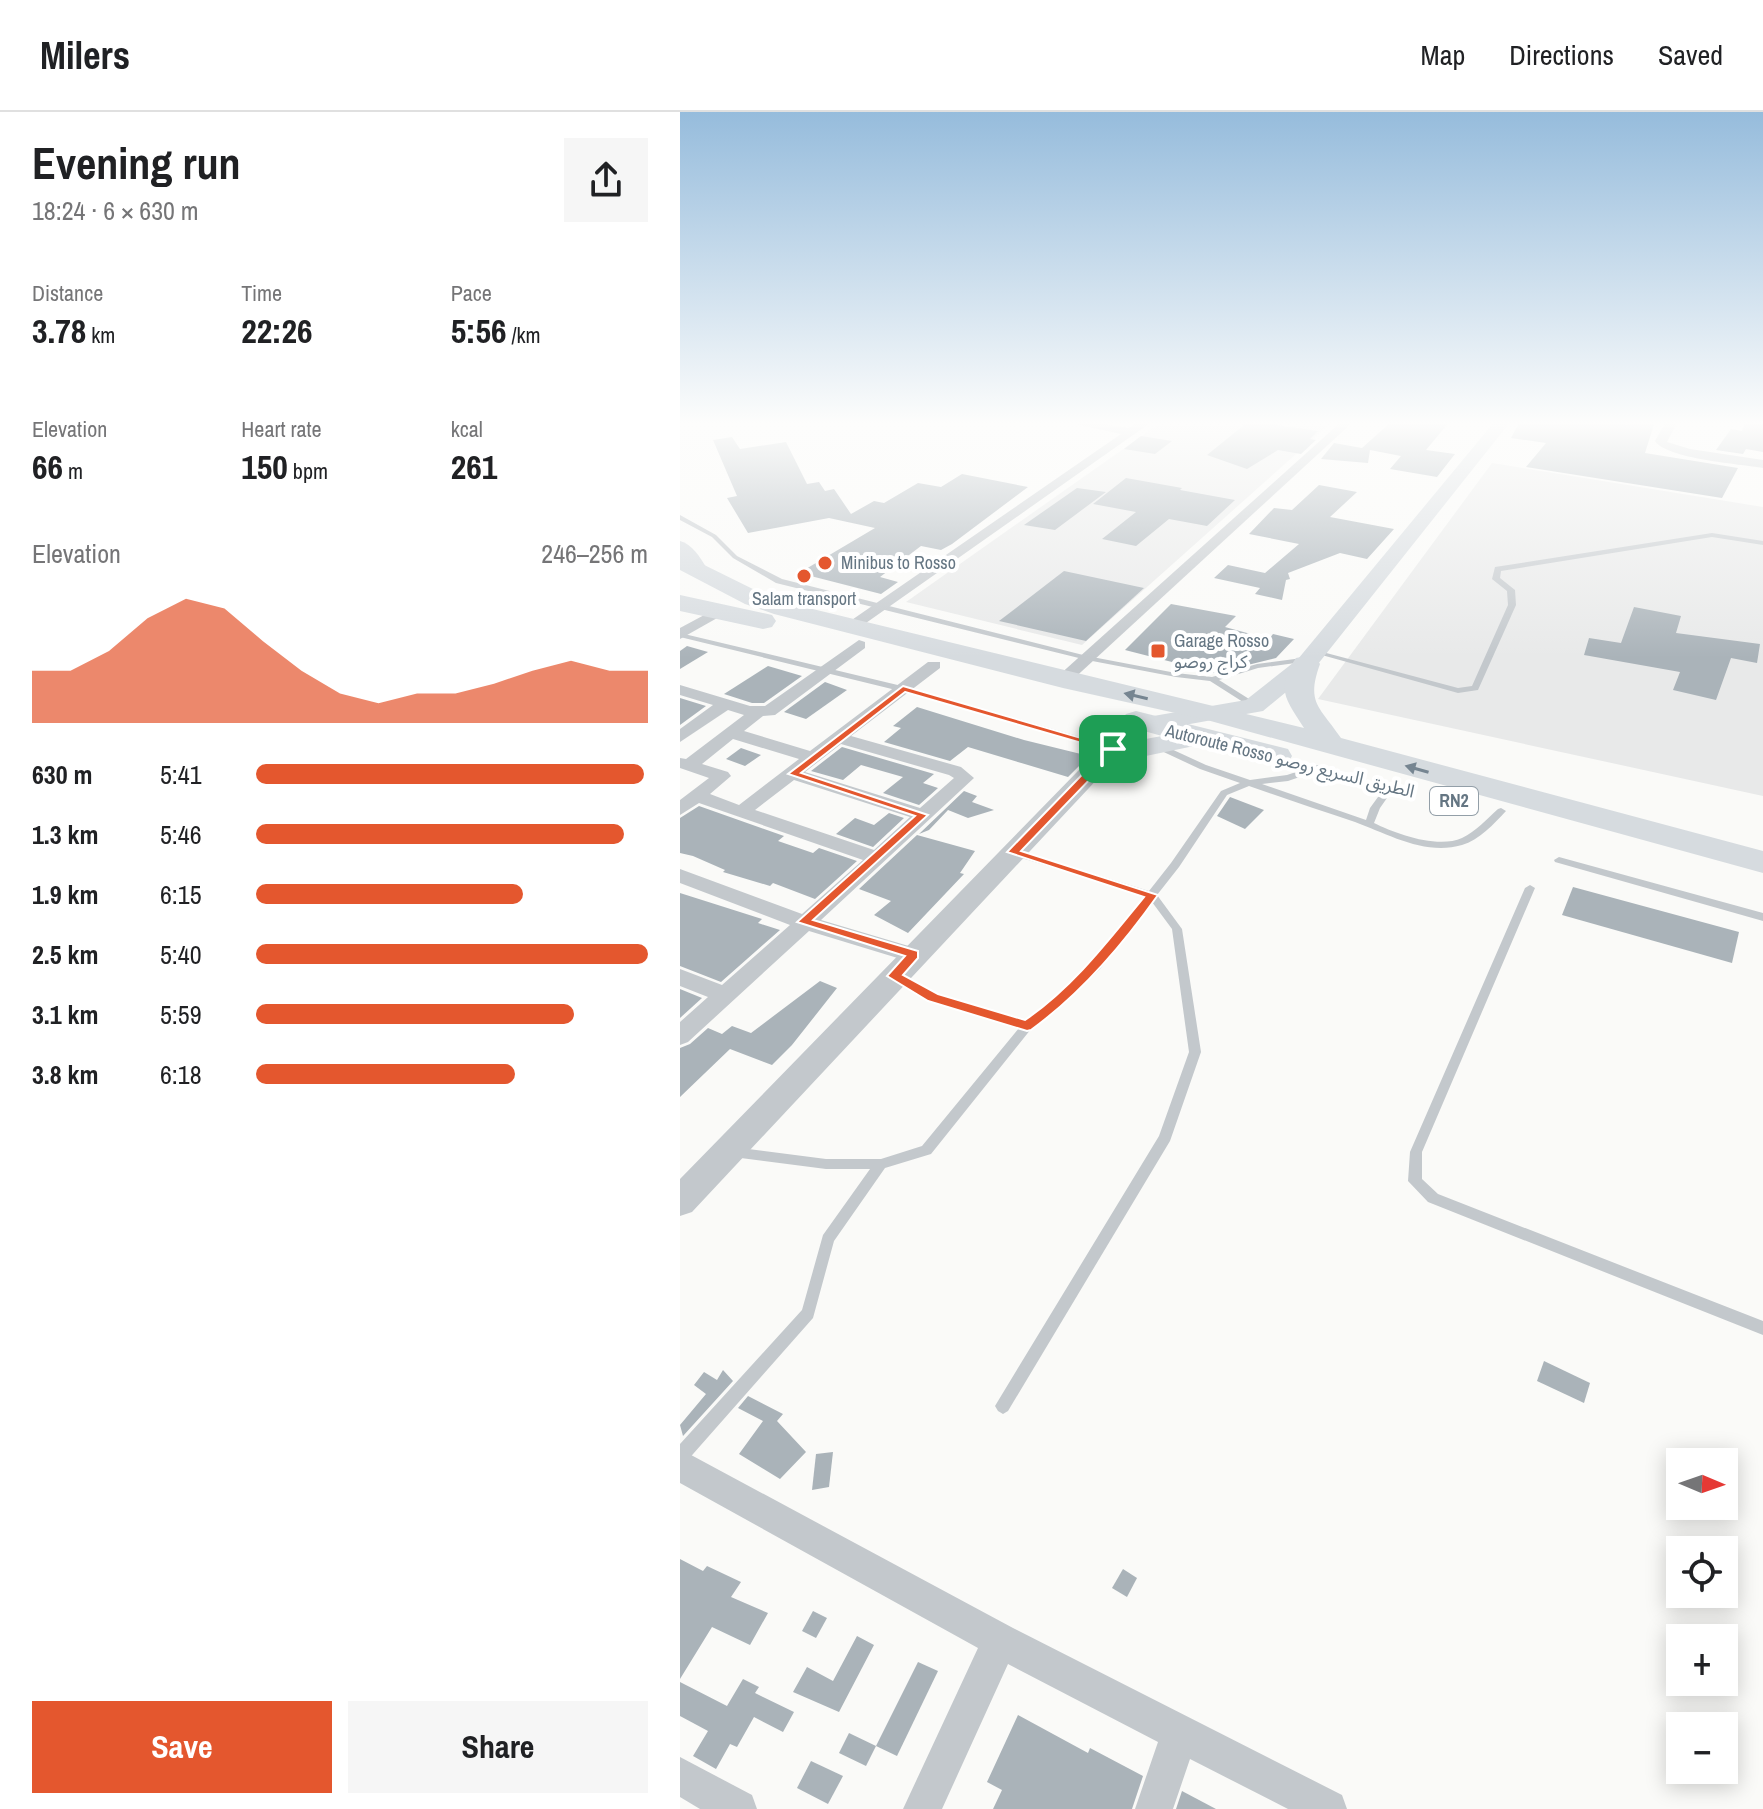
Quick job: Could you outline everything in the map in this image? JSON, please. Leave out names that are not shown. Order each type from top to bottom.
[{"type":"highway","points":[[680,592],[695,581],[691,566]]},
{"type":"highway","name":"Autoroute Rosso الطريق السريع روصو","points":[[691,566],[754,599],[934,665],[1109,710],[1151,735],[1209,726]]},
{"type":"highway","name":"Autoroute Rosso الطريق السريع روصو","points":[[680,603],[1063,680],[1209,726],[1763,862]]},
{"type":"highway","points":[[1310,658],[1297,688],[1326,756]]},
{"type":"highway","points":[[1110,752],[1151,735]]},
{"type":"highway","name":"Autoroute Rosso الطريق السريع روصو","points":[[1326,756],[1389,788],[1501,811],[1763,878]]},
{"type":"main road","points":[[1209,726],[1254,706],[1310,658],[1439,500]]},
{"type":"main road","points":[[680,547],[691,566]]},
{"type":"street","points":[[680,690],[758,712],[776,709],[826,670],[882,606],[1034,500]]},
{"type":"street","points":[[1063,680],[1261,500]]},
{"type":"street","points":[[680,634],[721,610]]},
{"type":"street","points":[[741,812],[934,665]]},
{"type":"street","points":[[680,737],[726,704]]},
{"type":"street","points":[[685,764],[758,712]]},
{"type":"street","points":[[731,733],[813,758]]},
{"type":"street","points":[[680,1036],[965,778],[962,774],[838,738]]},
{"type":"street","points":[[680,1202],[1110,752]]},
{"type":"street","points":[[680,809],[722,776],[685,764]]},
{"type":"street","points":[[793,774],[923,815]]},
{"type":"street","points":[[697,796],[875,857]]},
{"type":"street","points":[[680,876],[803,922],[914,955]]},
{"type":"street","points":[[680,977],[724,995]]},
{"type":"street","points":[[680,1465],[1000,1641],[1328,1809]]},
{"type":"street","points":[[922,1809],[1000,1641]]},
{"type":"street","points":[[1154,1809],[1180,1733]]},
{"type":"lane","points":[[680,517],[714,536],[735,557],[779,581],[1087,658],[1212,679],[1254,706]]},
{"type":"lane","points":[[1212,679],[1257,666],[1310,658],[1458,691],[1475,688],[1512,605],[1511,590],[1496,579],[1498,569],[1712,535],[1763,543]]},
{"type":"lane","points":[[680,634],[903,689],[1110,752]]},
{"type":"lane","points":[[1151,735],[1248,783],[1369,824],[1387,835],[1459,843],[1482,830],[1501,811]]},
{"type":"lane","points":[[728,1151],[826,1164],[881,1164],[926,1150],[1027,1026],[1052,1008],[1096,966],[1152,895],[1224,793],[1248,783],[1288,778],[1326,756]]},
{"type":"lane","points":[[1369,824],[1375,808],[1389,788]]},
{"type":"lane","points":[[1003,1406],[1165,1137],[1195,1052],[1177,929],[1152,895],[1013,852]]},
{"type":"lane","points":[[1559,860],[1763,917]]},
{"type":"lane","points":[[1530,888],[1416,1152],[1415,1181],[1433,1198],[1763,1328]]},
{"type":"lane","points":[[894,976],[933,997],[1027,1026]]},
{"type":"lane","points":[[680,1456],[808,1313],[828,1239],[881,1164]]},
{"type":"shaded area","points":[[1051,500],[1244,500],[1082,645],[906,602]]},
{"type":"shaded area","points":[[1465,500],[1721,500],[1763,507],[1763,796],[1318,699]]},
{"type":"building","points":[[728,500],[842,500],[851,514],[874,501],[1010,500],[941,550],[921,546],[880,577],[898,582],[881,594],[799,573],[875,528],[829,518],[748,533]]},
{"type":"building","points":[[1060,500],[1095,500],[1055,530],[1024,525]]},
{"type":"building","points":[[1098,500],[1235,500],[1207,526],[1169,519],[1136,546],[1102,539],[1136,512],[1093,504]]},
{"type":"building","points":[[1303,500],[1348,500],[1330,517],[1394,529],[1367,559],[1340,553],[1288,573],[1290,579],[1286,580],[1282,600],[1255,594],[1260,588],[1214,578],[1228,565],[1265,573],[1299,544],[1249,534],[1274,508],[1292,510]]},
{"type":"building","points":[[1064,571],[1144,588],[1086,641],[999,621]]},
{"type":"building","points":[[1171,604],[1236,616],[1225,627],[1269,639],[1273,634],[1294,639],[1276,658],[1215,673],[1125,650]]},
{"type":"building","points":[[1634,607],[1681,616],[1676,633],[1760,644],[1757,663],[1731,658],[1716,700],[1673,690],[1680,672],[1584,655],[1589,638],[1621,643]]},
{"type":"building","points":[[687,646],[708,652],[680,669],[680,651]]},
{"type":"building","points":[[768,666],[802,676],[764,703],[752,703],[724,694]]},
{"type":"building","points":[[825,682],[847,690],[806,719],[784,712]]},
{"type":"building","points":[[680,698],[706,706],[680,725]]},
{"type":"building","points":[[917,707],[1024,740],[1089,756],[1068,777],[968,747],[950,761],[884,742],[901,728],[893,726]]},
{"type":"building","points":[[842,747],[934,774],[923,783],[938,788],[919,805],[883,793],[903,777],[861,765],[843,780],[811,771]]},
{"type":"building","points":[[741,748],[761,755],[745,766],[726,759]]},
{"type":"building","points":[[964,791],[977,796],[972,802],[994,810],[968,818],[948,810],[929,830],[919,834]]},
{"type":"building","points":[[1230,797],[1264,810],[1245,829],[1217,816]]},
{"type":"building","points":[[699,806],[784,836],[778,841],[813,853],[819,848],[857,861],[815,899],[773,883],[770,886],[723,872],[725,870],[680,853],[680,818]]},
{"type":"building","points":[[889,813],[904,818],[873,847],[836,834],[855,818],[874,825]]},
{"type":"building","points":[[917,835],[975,851],[960,873],[964,874],[908,933],[874,915],[891,901],[859,889]]},
{"type":"building","points":[[1573,887],[1739,932],[1732,963],[1562,915]]},
{"type":"building","points":[[680,893],[762,919],[758,923],[780,930],[721,982],[680,966]]},
{"type":"building","points":[[820,981],[837,988],[772,1065],[730,1049],[680,1097],[680,1048],[690,1044],[708,1028],[722,1034],[732,1026],[751,1033]]},
{"type":"building","points":[[680,989],[702,998],[680,1018]]},
{"type":"building","points":[[1544,1361],[1590,1383],[1584,1403],[1537,1381]]},
{"type":"building","points":[[723,1370],[733,1381],[683,1436],[680,1425],[706,1394],[694,1385],[704,1372],[717,1380]]},
{"type":"building","points":[[748,1396],[783,1414],[777,1421],[806,1452],[780,1479],[739,1454],[763,1421],[738,1408]]},
{"type":"building","points":[[833,1452],[829,1487],[812,1490],[816,1454]]},
{"type":"building","points":[[680,1559],[703,1571],[707,1566],[741,1582],[731,1597],[768,1613],[750,1645],[712,1627],[680,1679]]},
{"type":"building","points":[[1123,1569],[1137,1578],[1127,1597],[1112,1588]]},
{"type":"building","points":[[813,1611],[827,1618],[816,1638],[802,1631]]},
{"type":"building","points":[[857,1636],[874,1645],[839,1712],[793,1692],[807,1667],[833,1681]]},
{"type":"building","points":[[918,1662],[938,1671],[897,1756],[876,1746]]},
{"type":"building","points":[[743,1679],[759,1687],[755,1693],[794,1712],[783,1732],[754,1717],[737,1747],[730,1744],[716,1769],[693,1756],[708,1731],[680,1716],[680,1682],[727,1706]]},
{"type":"building","points":[[1018,1715],[1088,1753],[1090,1748],[1143,1776],[1132,1809],[993,1809],[1002,1790],[987,1782]]},
{"type":"building","points":[[849,1733],[876,1746],[866,1766],[839,1753]]},
{"type":"building","points":[[811,1761],[843,1776],[828,1804],[797,1788]]},
{"type":"building","points":[[1182,1791],[1216,1809],[1176,1809]]},
{"type":"place","name":"Minibus to Rosso","points":[[825,563]]},
{"type":"place","name":"Salam transport","points":[[804,576]]},
{"type":"place","name":"Garage Rosso كراج روصو","points":[[1158,651]]},
{"type":"route","points":[[903,689],[1113,749],[1013,852],[1152,895],[1096,966],[1052,1008],[1027,1026],[933,997],[894,976],[914,955],[803,922],[923,815],[793,774],[903,689]]}]
